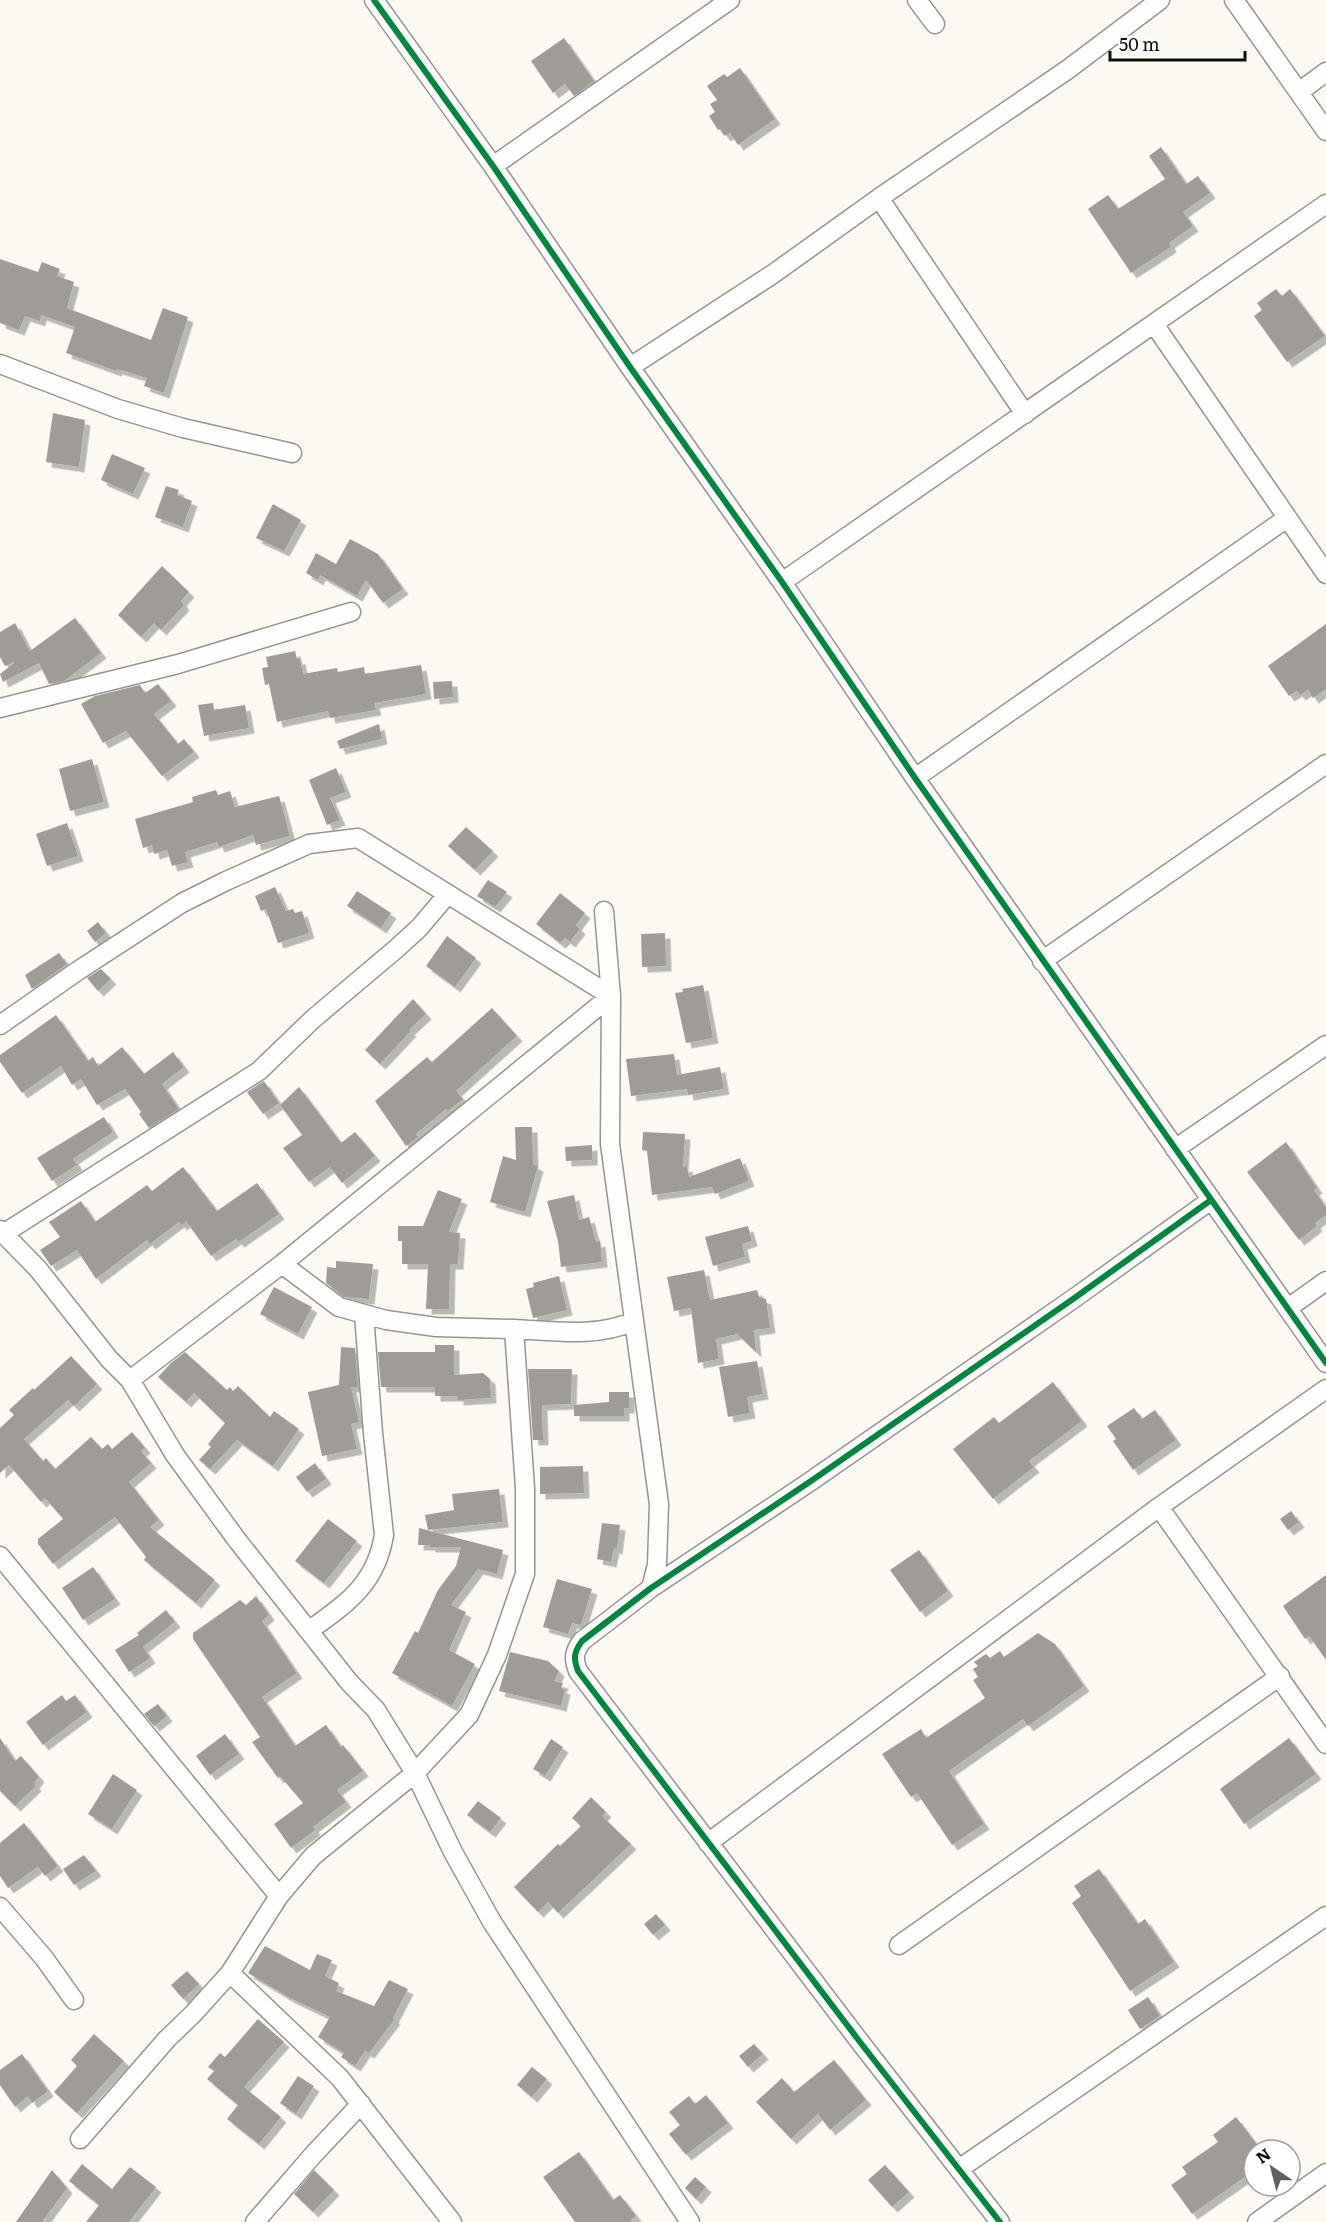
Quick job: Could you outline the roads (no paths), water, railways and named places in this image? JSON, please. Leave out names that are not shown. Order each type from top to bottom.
[{"type":"street","points":[[493,166],[730,0]]},
{"type":"street","points":[[917,0],[935,24]]},
{"type":"street","points":[[630,367],[773,274],[879,198],[1067,70],[1160,0]]},
{"type":"street","points":[[1234,0],[1326,131]]},
{"type":"street","points":[[379,2],[1042,961],[1326,1363]]},
{"type":"street","points":[[1299,92],[1326,72]]},
{"type":"street","points":[[879,198],[1025,414]]},
{"type":"street","points":[[782,582],[1326,204]]},
{"type":"street","points":[[1154,324],[1326,574]]},
{"type":"street","points":[[0,364],[118,409],[183,428],[292,453]]},
{"type":"street","points":[[915,778],[1287,518]]},
{"type":"street","points":[[0,708],[178,664],[351,612]]},
{"type":"street","points":[[1042,961],[1326,764]]},
{"type":"street","points":[[0,1025],[182,903],[226,880],[309,844],[358,838],[611,996]]},
{"type":"street","points":[[447,895],[418,928],[314,1019],[259,1071],[1,1232],[38,1269],[109,1359],[130,1380],[175,1455],[237,1540],[349,1682],[376,1710],[415,1773],[453,1852],[492,1922],[690,2222]]},
{"type":"street","points":[[604,911],[611,996],[610,1144],[659,1504],[657,1565],[651,1588]]},
{"type":"street","points":[[130,1380],[282,1264],[611,996]]},
{"type":"street","points":[[1175,1149],[1326,1045]]},
{"type":"street","points":[[1000,2222],[578,1671],[574,1661],[575,1650],[582,1641],[651,1588],[821,1474],[1211,1200]]},
{"type":"street","points":[[282,1264],[339,1306],[386,1320],[436,1327],[592,1333],[620,1327],[634,1321]]},
{"type":"street","points":[[1288,1308],[1326,1281]]},
{"type":"street","points":[[309,1630],[350,1601],[365,1586],[382,1549],[384,1535],[364,1314]]},
{"type":"street","points":[[80,2139],[167,2039],[230,1973],[279,1896],[313,1856],[415,1773],[469,1715],[497,1655],[525,1574],[525,1488],[514,1329]]},
{"type":"street","points":[[708,1843],[1159,1507],[1326,1389]]},
{"type":"street","points":[[1159,1507],[1326,1744]]},
{"type":"street","points":[[0,1556],[279,1896]]},
{"type":"street","points":[[898,1945],[1280,1676]]},
{"type":"street","points":[[0,1907],[44,1958],[74,2000]]},
{"type":"street","points":[[959,2169],[1326,1916]]},
{"type":"street","points":[[230,1973],[340,2078],[452,2222]]},
{"type":"street","points":[[255,2222],[361,2104]]},
{"type":"street","points":[[1257,2222],[1326,2173]]}]
